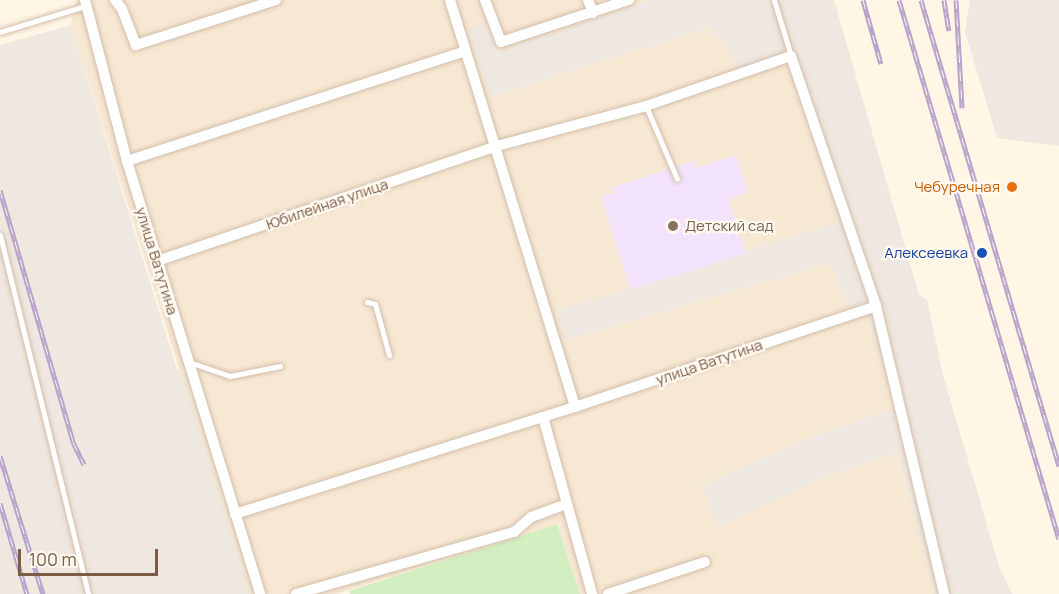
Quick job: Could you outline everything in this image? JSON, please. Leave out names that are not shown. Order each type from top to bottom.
[{"type":"street","points":[[115,0],[122,9],[136,45],[276,0]]},
{"type":"street","points":[[450,0],[575,407]]},
{"type":"street","points":[[485,0],[501,42],[629,0]]},
{"type":"street","points":[[588,0],[593,13]]},
{"type":"street","name":"улица Ватутина","points":[[87,2],[127,161],[260,594]]},
{"type":"street","points":[[127,161],[466,51]]},
{"type":"street","points":[[791,56],[876,306],[944,594]]},
{"type":"street","name":"Юбилейная улица","points":[[157,261],[496,146],[646,106],[791,56]]},
{"type":"street","name":"улица Ватутина","points":[[235,514],[575,407],[876,306]]},
{"type":"street","points":[[543,417],[592,594]]},
{"type":"street","points":[[296,594],[514,532],[531,517],[567,504]]},
{"type":"street","points":[[608,594],[705,562]]},
{"type":"lane","points":[[774,0],[791,56]]},
{"type":"lane","points":[[0,33],[87,2]]},
{"type":"lane","points":[[646,106],[677,179]]},
{"type":"lane","points":[[0,235],[88,594]]},
{"type":"lane","points":[[368,302],[375,304],[389,355]]},
{"type":"lane","points":[[188,361],[230,376],[280,366]]},
{"type":"shaded area","points":[[76,0],[650,0],[497,51],[490,97],[708,28],[729,48],[785,56],[839,221],[746,253],[728,199],[696,168],[674,167],[613,187],[615,193],[601,197],[631,290],[556,312],[565,340],[831,263],[851,319],[868,313],[893,409],[800,441],[702,485],[817,480],[897,452],[935,594],[580,594],[557,524],[336,594],[250,594],[71,25]]},
{"type":"shaded area","points":[[650,0],[834,0],[919,295],[927,299],[943,375],[999,566],[1012,594],[935,594],[897,452],[817,480],[718,528],[702,485],[800,441],[893,409],[868,314],[851,319],[831,263],[565,340],[556,311],[839,221],[785,56],[737,71],[729,48],[708,28],[490,97],[468,29],[487,23],[497,51]]},
{"type":"shaded area","points":[[970,0],[1059,0],[1059,146],[997,138],[965,32]]},
{"type":"shaded area","points":[[71,25],[177,370],[181,369],[250,594],[0,594],[0,45]]},
{"type":"shaded area","name":"Детский сад","points":[[736,155],[748,192],[728,199],[746,253],[631,290],[601,197],[614,193],[613,187],[694,161],[696,168]]},
{"type":"green space","points":[[557,524],[580,594],[350,594],[349,591]]},
{"type":"railway","points":[[863,0],[881,64]]},
{"type":"railway","points":[[899,0],[1059,539]]},
{"type":"railway","points":[[921,0],[1059,466]]},
{"type":"railway","points":[[944,0],[949,31]]},
{"type":"railway","points":[[956,0],[962,108]]},
{"type":"railway","points":[[0,190],[73,442],[84,465]]},
{"type":"railway","points":[[0,456],[43,594]]},
{"type":"railway","points":[[0,503],[27,594]]},
{"type":"place","name":"Чебуречная","points":[[1012,187]]},
{"type":"place","name":"Детский сад","points":[[673,226]]},
{"type":"place","name":"Алексеевка","points":[[982,253]]}]
